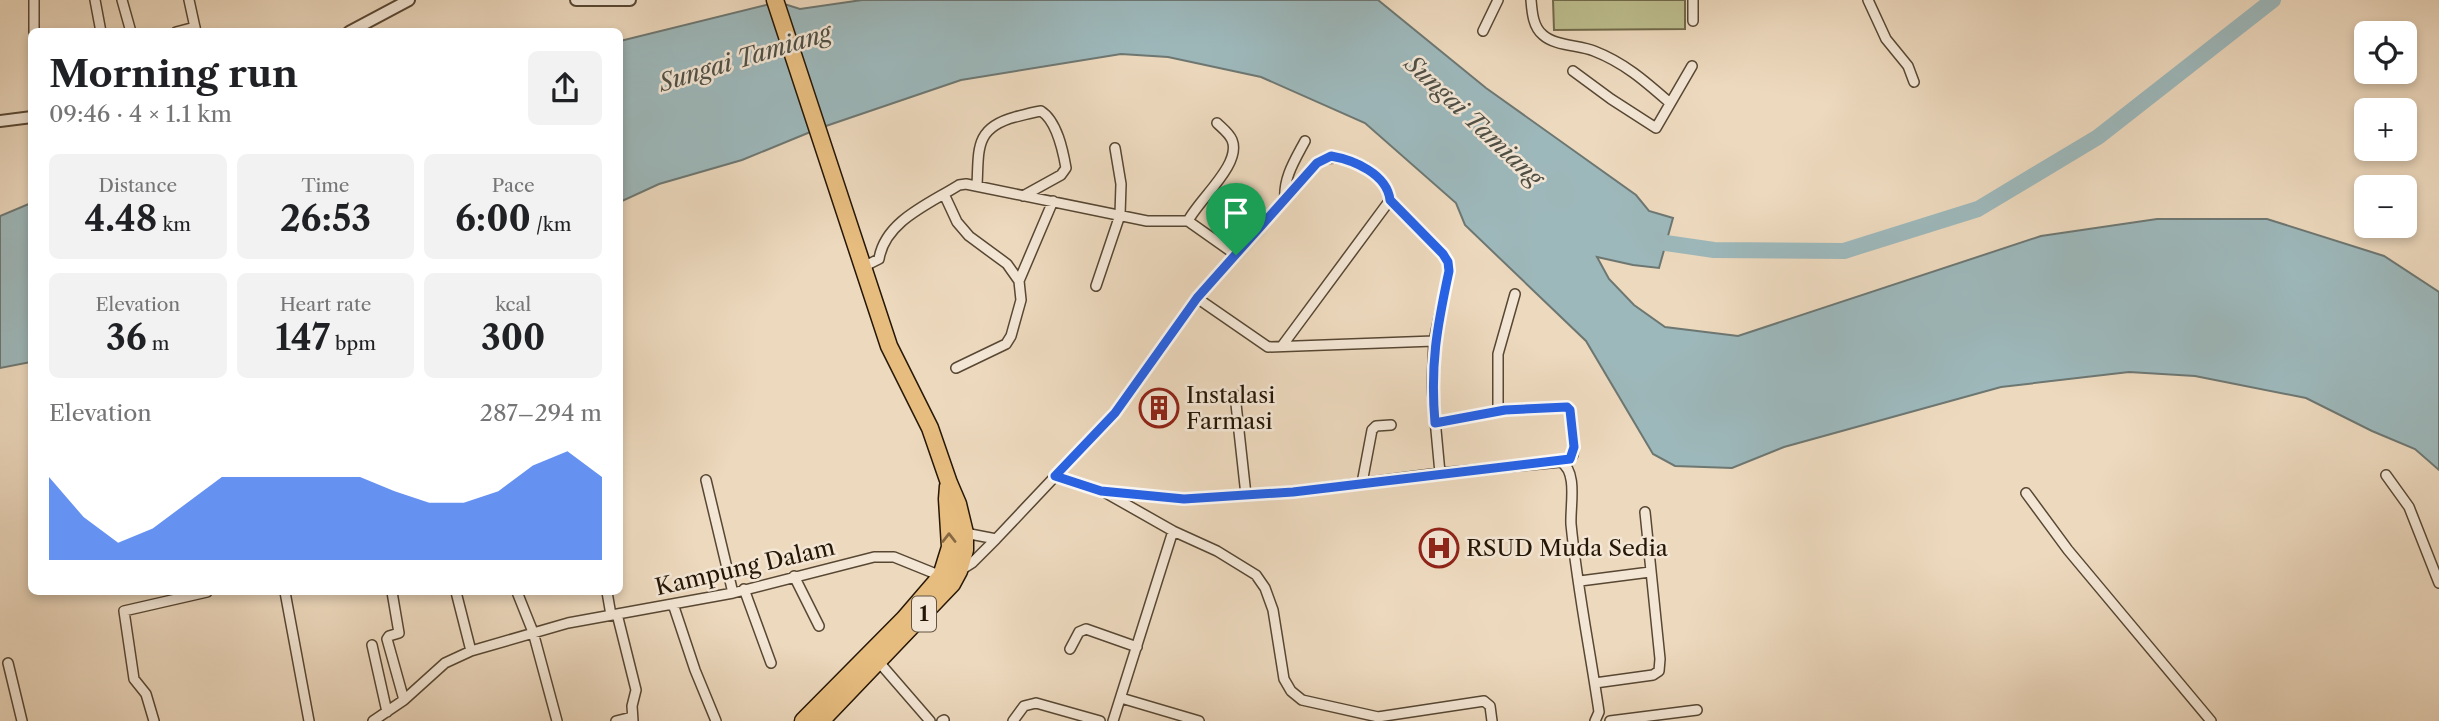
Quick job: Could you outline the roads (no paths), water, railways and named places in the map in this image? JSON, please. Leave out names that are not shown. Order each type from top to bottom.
[{"type":"highway","name":"1","points":[[775,0],[889,346],[930,428],[958,504],[965,533],[965,550],[959,571],[940,598],[878,661],[813,719]]},
{"type":"highway","name":"1","points":[[813,719],[941,576],[950,547],[947,499],[949,483]]},
{"type":"street","points":[[34,0],[34,28]]},
{"type":"street","points":[[95,0],[100,28]]},
{"type":"street","points":[[122,0],[130,28]]},
{"type":"street","points":[[190,0],[195,28]]},
{"type":"street","points":[[356,28],[409,0]]},
{"type":"street","points":[[576,0],[630,0]]},
{"type":"street","points":[[1483,31],[1498,0]]},
{"type":"street","points":[[1531,0],[1533,19],[1538,31],[1546,38],[1594,51],[1623,65],[1637,73],[1670,103]]},
{"type":"street","points":[[1693,0],[1693,21]]},
{"type":"street","points":[[1868,0],[1886,39],[1908,66],[1914,82]]},
{"type":"street","points":[[1573,71],[1653,128],[1659,126],[1692,66]]},
{"type":"street","points":[[977,185],[979,150],[989,128],[1004,120],[1041,111],[1048,116],[1059,140],[1066,168],[1061,175],[1023,195]]},
{"type":"street","points":[[0,121],[28,118]]},
{"type":"street","points":[[1188,221],[1195,207],[1233,159],[1231,137],[1217,123]]},
{"type":"street","points":[[1285,200],[1287,177],[1305,141]]},
{"type":"street","points":[[1096,286],[1120,215],[1121,184],[1115,148]]},
{"type":"street","points":[[959,571],[972,563],[996,539],[1115,413],[1197,298],[1317,163],[1331,156],[1349,159],[1369,170],[1390,195],[1390,200],[1448,262],[1449,271],[1434,341],[1432,387],[1440,473]]},
{"type":"street","points":[[863,267],[879,259],[884,240],[904,219],[944,194],[966,184],[1156,222],[1188,221],[1236,255]]},
{"type":"street","points":[[944,194],[957,222],[969,236],[1007,264],[1019,281],[1021,300],[1011,337],[1006,344],[956,368]]},
{"type":"street","points":[[1282,346],[1390,200]]},
{"type":"street","points":[[1019,281],[1054,201]]},
{"type":"street","points":[[1498,412],[1498,354],[1515,294]]},
{"type":"street","points":[[1197,298],[1265,346],[1434,341]]},
{"type":"street","points":[[1236,395],[1246,495]]},
{"type":"street","points":[[1101,491],[1170,499],[1293,492],[1440,473],[1569,461],[1574,452],[1569,408],[1498,412],[1435,423]]},
{"type":"street","points":[[1362,483],[1372,430],[1376,426],[1391,425]]},
{"type":"street","points":[[1561,462],[1568,467],[1570,476],[1571,518],[1599,712],[1595,721]]},
{"type":"street","points":[[2386,475],[2409,507],[2439,583]]},
{"type":"street","points":[[1055,476],[1101,491],[1247,569],[1265,588],[1273,610],[1283,674],[1291,691],[1303,700],[1361,717],[1378,717],[1484,701],[1490,706],[1492,721]]},
{"type":"street","points":[[706,480],[733,593]]},
{"type":"street","points":[[2026,493],[2068,550],[2211,721]]},
{"type":"street","points":[[1595,683],[1653,676],[1659,671],[1645,512]]},
{"type":"street","points":[[1113,721],[1172,531]]},
{"type":"street","points":[[965,533],[996,539]]},
{"type":"street","name":"Kampung Dalam","points":[[373,721],[386,716],[445,663],[471,651],[568,623],[733,593],[883,556],[900,559],[941,576]]},
{"type":"street","points":[[1580,581],[1650,572]]},
{"type":"street","points":[[794,576],[820,626]]},
{"type":"street","points":[[744,589],[771,663]]},
{"type":"street","points":[[154,721],[146,694],[134,680],[124,611],[194,595]]},
{"type":"street","points":[[286,595],[309,721]]},
{"type":"street","points":[[393,595],[399,631],[387,639],[404,700]]},
{"type":"street","points":[[457,595],[471,651]]},
{"type":"street","points":[[518,595],[533,632],[557,721]]},
{"type":"street","points":[[608,595],[637,693],[632,705],[632,719],[616,721]]},
{"type":"street","points":[[673,604],[698,679],[716,721]]},
{"type":"street","points":[[1070,649],[1079,632],[1086,629],[1137,647]]},
{"type":"street","points":[[372,645],[386,716]]},
{"type":"street","points":[[878,661],[930,721]]},
{"type":"street","points":[[8,663],[22,721]]},
{"type":"street","points":[[1121,698],[1199,721]]},
{"type":"street","points":[[1013,721],[1024,706],[1036,703],[1100,721]]},
{"type":"street","points":[[1610,721],[1697,710]]},
{"type":"water","name":"Sungai Tamiang","points":[[862,0],[1378,0],[1486,88],[1636,195],[1649,211],[1673,218],[1659,268],[1597,257],[1609,279],[1634,305],[1665,327],[1738,336],[2041,236],[2157,219],[2267,219],[2384,256],[2439,292],[2439,470],[2415,449],[2306,398],[2195,376],[2129,372],[2001,387],[1784,447],[1732,468],[1675,466],[1653,454],[1586,341],[1465,225],[1456,203],[1365,123],[1261,77],[1168,57],[1121,54],[961,80],[820,128],[742,160],[659,184],[623,201],[623,40],[778,2],[800,9]]},
{"type":"water","points":[[28,204],[28,363],[0,368],[0,216]]},
{"type":"waterway","points":[[1645,240],[1714,250],[1844,251],[1978,209],[2098,137],[2273,0]]},
{"type":"place","name":"Instalasi Farmasi","points":[[1159,408]]},
{"type":"place","name":"RSUD Muda Sedia","points":[[1439,548]]}]
